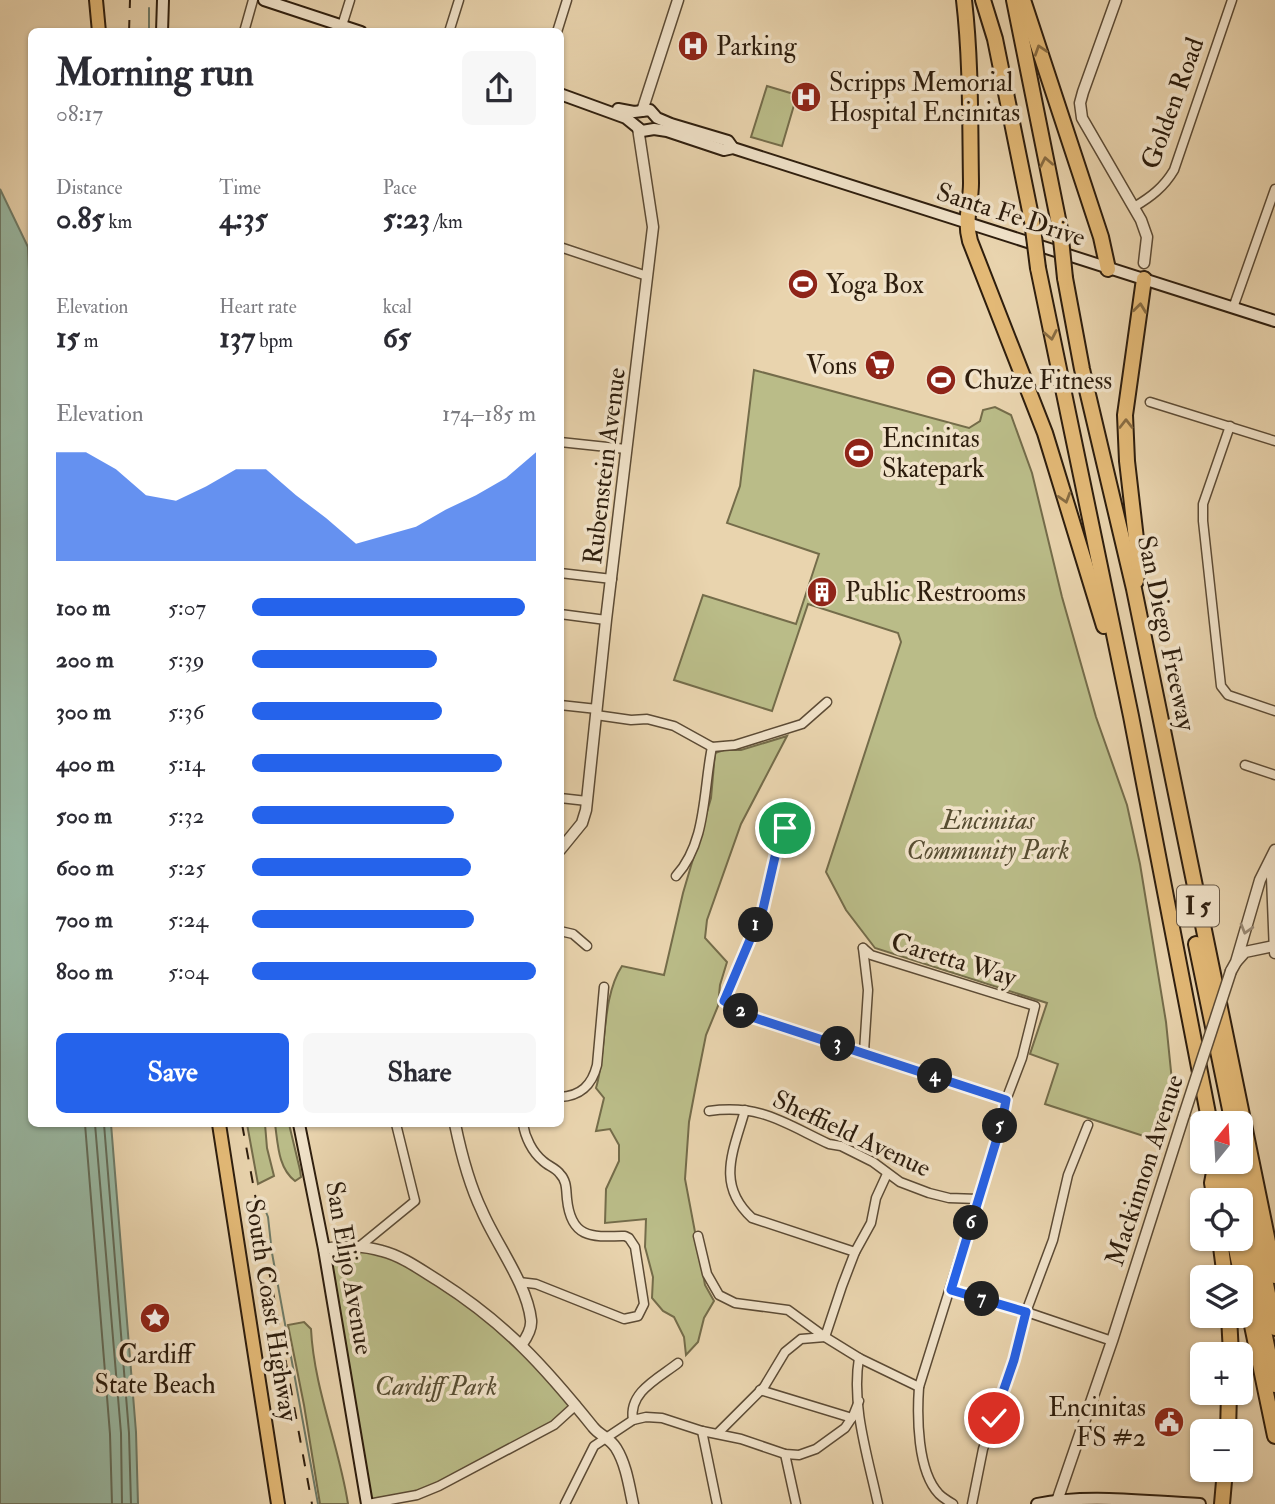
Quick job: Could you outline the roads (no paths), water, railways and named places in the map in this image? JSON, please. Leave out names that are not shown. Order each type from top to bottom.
[{"type":"highway","points":[[964,0],[971,196],[966,224],[970,241],[1045,433],[1131,716]]},
{"type":"highway","name":"San Diego Freeway","points":[[984,0],[995,39],[1032,221],[1038,268],[1131,716],[1207,1111]]},
{"type":"highway","name":"San Diego Freeway","points":[[1014,0],[1060,229],[1065,278],[1082,369],[1124,542],[1275,1276]]},
{"type":"highway","points":[[1023,0],[1101,237],[1108,269]]},
{"type":"highway","points":[[1134,590],[1139,565],[1127,461],[1125,415],[1143,279]]},
{"type":"highway","points":[[1124,542],[1118,558],[1230,1111]]},
{"type":"highway","points":[[1096,550],[1105,561],[1217,1111]]},
{"type":"highway","points":[[1243,1174],[1275,1328]]},
{"type":"highway","points":[[1264,1221],[1275,1254]]},
{"type":"highway","points":[[1236,1251],[1275,1436]]},
{"type":"highway","points":[[1248,1251],[1275,1385]]},
{"type":"highway","points":[[1222,1504],[1224,1482]]},
{"type":"main road","points":[[96,0],[99,28]]},
{"type":"main road","points":[[162,28],[163,0]]},
{"type":"main road","points":[[264,0],[338,28]]},
{"type":"main road","points":[[564,95],[589,103],[642,131],[654,123],[641,111],[628,112],[597,102],[589,103]]},
{"type":"main road","points":[[637,126],[637,116],[641,111]]},
{"type":"main road","name":"Santa Fe Drive","points":[[654,123],[671,124],[728,141],[733,148],[1275,321]]},
{"type":"main road","name":"South Coast Highway","points":[[219,1127],[277,1501]]},
{"type":"main road","name":"San Elijo Avenue","points":[[300,1127],[324,1249],[368,1504]]},
{"type":"main road","points":[[1037,1504],[1200,1504]]},
{"type":"street","points":[[245,28],[253,0]]},
{"type":"street","points":[[341,28],[350,0]]},
{"type":"street","points":[[450,28],[459,0]]},
{"type":"street","points":[[557,28],[567,0]]},
{"type":"street","points":[[641,111],[678,0]]},
{"type":"street","points":[[1116,0],[1083,92],[1081,111],[1082,118],[1134,207],[1146,233],[1143,279]]},
{"type":"street","name":"Golden Road","points":[[1134,207],[1167,183],[1174,170],[1232,0]]},
{"type":"street","name":"Rubenstein Avenue","points":[[644,163],[645,145],[654,123],[650,84]]},
{"type":"street","name":"Rubenstein Avenue","points":[[564,845],[582,823],[587,801],[653,227],[637,126]]},
{"type":"street","points":[[1233,308],[1275,189]]},
{"type":"street","points":[[564,248],[647,276]]},
{"type":"street","points":[[1150,402],[1275,441]]},
{"type":"street","points":[[1230,426],[1203,504],[1221,686],[1228,695],[1275,711]]},
{"type":"street","points":[[564,442],[626,449]]},
{"type":"street","points":[[564,573],[612,579]]},
{"type":"street","points":[[564,615],[606,620]]},
{"type":"street","points":[[564,706],[631,720],[648,719],[674,726],[712,747],[736,745],[802,724],[827,702]]},
{"type":"street","points":[[676,876],[688,863],[705,808],[707,772],[712,747]]},
{"type":"street","points":[[1245,765],[1275,775]]},
{"type":"street","points":[[564,798],[587,801]]},
{"type":"street","points":[[789,813],[777,848],[763,909],[724,1001],[749,1016],[1006,1100],[1002,1122],[919,1387],[919,1427],[928,1476],[938,1493],[953,1504]]},
{"type":"street","points":[[1275,853],[1272,877],[1275,953]]},
{"type":"street","name":"Mackinnon Avenue","points":[[1056,1502],[1112,1341],[1260,880],[1275,853]]},
{"type":"street","points":[[564,932],[573,934],[587,946]]},
{"type":"street","points":[[1233,967],[1245,952],[1274,946]]},
{"type":"street","name":"Caretta Way","points":[[864,1052],[868,990],[863,948],[872,955],[1035,1006],[1022,1058],[1006,1100]]},
{"type":"street","points":[[564,1096],[578,1094],[594,1077],[604,987]]},
{"type":"street","points":[[745,1110],[729,1167],[732,1190],[739,1206],[752,1218],[855,1252]]},
{"type":"street","name":"Sheffield Avenue","points":[[709,1111],[745,1110],[765,1113],[873,1162],[900,1182],[949,1198],[978,1199]]},
{"type":"street","points":[[972,1504],[983,1449],[1014,1360],[1026,1312],[1053,1240],[1068,1175],[1088,1125]]},
{"type":"street","points":[[360,1246],[415,1201],[397,1127]]},
{"type":"street","points":[[456,1127],[472,1189],[519,1282],[531,1320],[529,1334],[522,1345]]},
{"type":"street","points":[[519,1282],[537,1284],[624,1320],[638,1316],[644,1304],[635,1247],[629,1238],[592,1237],[580,1231],[569,1213],[566,1184],[560,1173],[538,1157],[526,1138],[524,1127]]},
{"type":"street","points":[[825,1337],[855,1252],[871,1223],[887,1174]]},
{"type":"street","points":[[698,1236],[710,1283],[719,1295],[728,1300],[788,1310],[859,1358],[919,1387]]},
{"type":"street","points":[[324,1249],[360,1246],[392,1255],[424,1272],[482,1310],[522,1345],[595,1430],[607,1437],[616,1448],[624,1465],[633,1504]]},
{"type":"street","points":[[951,1290],[1112,1341]]},
{"type":"street","points":[[718,1433],[761,1390],[785,1352],[801,1339],[825,1337]]},
{"type":"street","points":[[859,1358],[856,1375],[858,1412],[878,1504]]},
{"type":"street","points":[[633,1420],[631,1410],[635,1399],[678,1363]]},
{"type":"street","points":[[761,1390],[852,1418]]},
{"type":"street","points":[[565,1504],[594,1446],[633,1420],[662,1418],[785,1454],[799,1455],[816,1449],[845,1428],[859,1401]]},
{"type":"street","points":[[368,1504],[417,1495],[439,1486],[554,1424],[576,1405]]},
{"type":"street","points":[[702,1431],[717,1504]]},
{"type":"street","points":[[785,1454],[796,1504]]},
{"type":"water","points":[[0,189],[28,247],[28,1127],[111,1127],[136,1432],[138,1504],[0,1504]]},
{"type":"waterway","points":[[149,8],[149,28]]},
{"type":"waterway","points":[[264,1207],[268,1217],[272,1253],[318,1504]]},
{"type":"railway","points":[[129,28],[130,0]]},
{"type":"railway","points":[[243,1127],[312,1504]]},
{"type":"place","name":"Parking","points":[[693,46]]},
{"type":"place","name":"Scripps Memorial Hospital Encinitas","points":[[806,97]]},
{"type":"place","name":"Yoga Box","points":[[803,284]]},
{"type":"place","name":"Vons","points":[[880,365]]},
{"type":"place","name":"Chuze Fitness","points":[[941,380]]},
{"type":"place","name":"Encinitas Skatepark","points":[[859,453]]},
{"type":"place","name":"Public Restrooms","points":[[822,592]]},
{"type":"place","name":"Cardiff State Beach","points":[[155,1318]]},
{"type":"place","name":"Encinitas FS #2","points":[[1169,1422]]},
{"type":"park label","name":"Encinitas Community Park","points":[[988,835]]},
{"type":"park label","name":"Cardiff Park","points":[[436,1386]]}]
